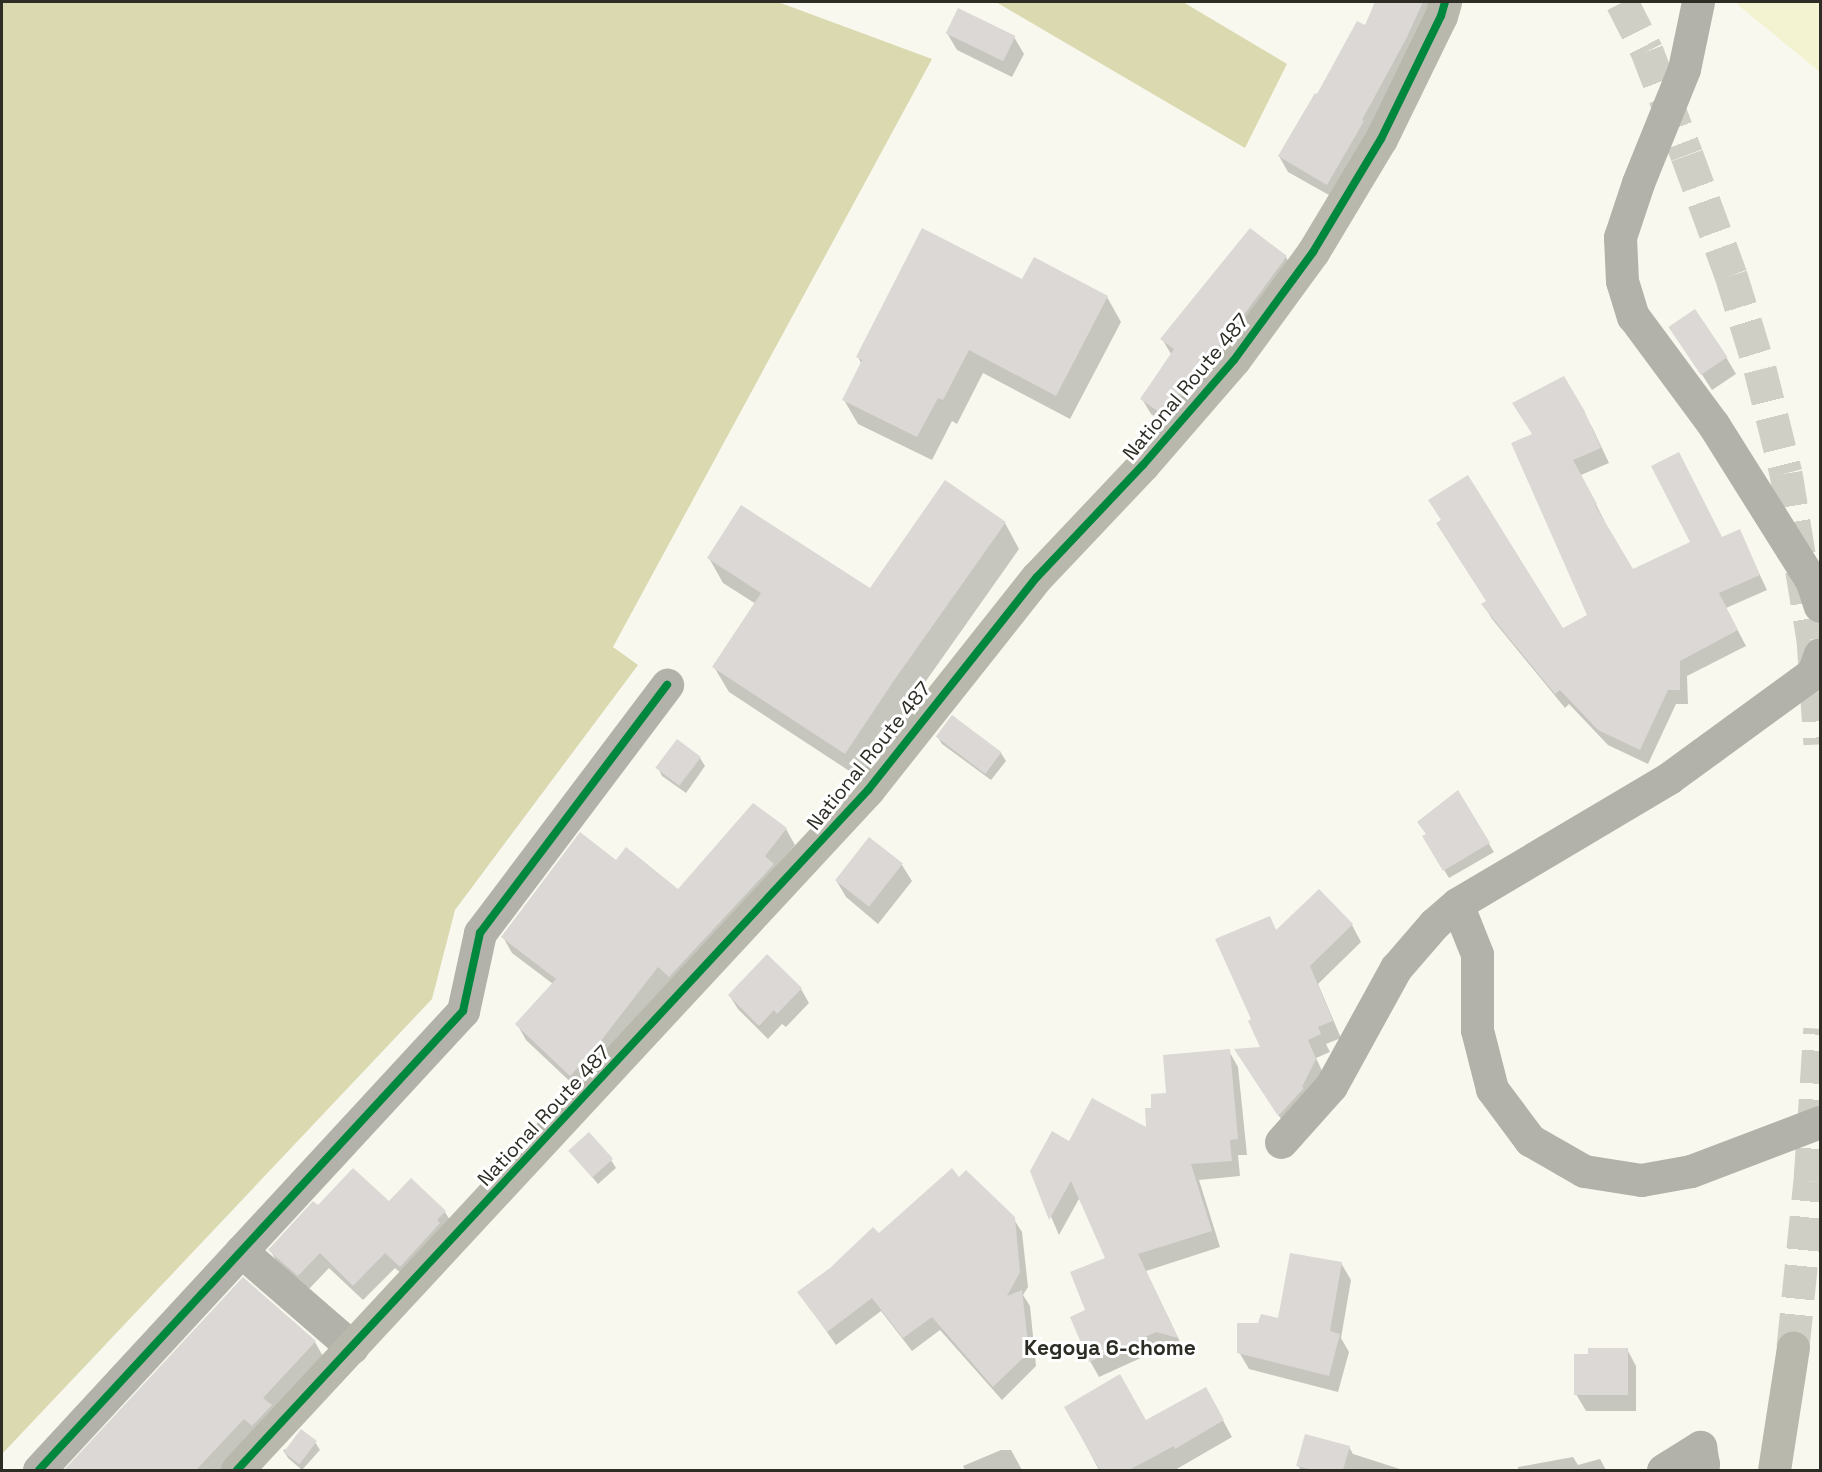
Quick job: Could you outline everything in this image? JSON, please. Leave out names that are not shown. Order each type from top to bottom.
[{"type":"highway","name":"National Route 487","points":[[237,1470],[868,790],[1037,577],[1143,465],[1234,360],[1313,252],[1381,139],[1441,16],[1444,2]]},
{"type":"highway","points":[[1774,1470],[1793,1347]]},
{"type":"street","points":[[1698,2],[1684,69],[1638,183],[1620,237],[1622,281],[1633,316],[1713,424],[1812,582],[1821,606]]},
{"type":"street","points":[[1281,1142],[1331,1086],[1396,968],[1434,924],[1457,904],[1669,778],[1813,673],[1821,654]]},
{"type":"street","points":[[39,1470],[463,1011],[480,933],[667,685]]},
{"type":"street","points":[[1457,904],[1477,954],[1477,1030],[1492,1089],[1530,1140],[1584,1171],[1641,1180],[1691,1171],[1821,1122]]},
{"type":"street","points":[[241,1251],[352,1347]]},
{"type":"street","points":[[1663,1470],[1700,1447],[1703,1464],[1695,1470]]},
{"type":"green space","points":[[1736,2],[1820,2],[1820,72],[1738,5]]},
{"type":"shaded area","points":[[2,2],[778,2],[932,59],[613,647],[638,665],[455,910],[432,999],[2,1454]]},
{"type":"shaded area","points":[[996,2],[1183,2],[1287,64],[1245,148]]},
{"type":"building","points":[[1375,2],[1423,2],[1406,39],[1362,120],[1364,121],[1327,185],[1278,156],[1315,93],[1317,94],[1357,21],[1365,25]]},
{"type":"building","points":[[958,8],[1016,36],[1003,61],[946,33]]},
{"type":"building","points":[[922,228],[1022,279],[1034,257],[1108,296],[1056,396],[969,350],[943,400],[938,398],[917,437],[842,400],[862,360],[856,357]]},
{"type":"building","points":[[1250,228],[1287,256],[1237,324],[1162,414],[1140,399],[1174,349],[1160,339]]},
{"type":"building","points":[[1695,309],[1727,357],[1701,375],[1668,327]]},
{"type":"building","points":[[1564,376],[1584,410],[1601,448],[1573,460],[1597,504],[1595,505],[1633,569],[1690,542],[1651,466],[1679,452],[1722,537],[1740,529],[1760,575],[1719,593],[1738,630],[1680,661],[1680,690],[1668,690],[1640,750],[1598,730],[1560,690],[1555,694],[1481,604],[1486,601],[1436,523],[1441,520],[1428,500],[1468,475],[1563,628],[1587,615],[1511,443],[1532,434],[1512,403]]},
{"type":"building","points":[[945,480],[1006,522],[845,754],[712,667],[761,593],[707,558],[741,505],[870,588]]},
{"type":"building","points":[[952,715],[1002,752],[985,774],[936,737]]},
{"type":"building","points":[[677,739],[701,757],[679,786],[655,768]]},
{"type":"building","points":[[1458,790],[1490,843],[1443,871],[1422,836],[1426,834],[1417,822]]},
{"type":"building","points":[[753,803],[787,828],[765,856],[774,864],[669,977],[658,967],[593,1051],[570,1076],[515,1024],[556,979],[501,937],[580,832],[616,860],[626,847],[678,889]]},
{"type":"building","points":[[869,837],[903,863],[869,907],[835,880]]},
{"type":"building","points":[[1319,889],[1353,924],[1310,966],[1333,1021],[1318,1027],[1321,1034],[1308,1040],[1316,1059],[1302,1087],[1304,1088],[1278,1116],[1234,1049],[1260,1047],[1248,1021],[1251,1019],[1215,939],[1270,916],[1276,930]]},
{"type":"building","points":[[767,954],[802,988],[777,1014],[774,1010],[759,1026],[728,995]]},
{"type":"building","points":[[1230,1049],[1238,1139],[1230,1140],[1232,1161],[1191,1164],[1212,1231],[1138,1254],[1178,1338],[1156,1332],[1089,1362],[1070,1317],[1085,1310],[1070,1272],[1105,1258],[1071,1181],[1049,1220],[1030,1171],[1052,1131],[1069,1141],[1092,1098],[1146,1127],[1145,1108],[1151,1108],[1151,1094],[1166,1093],[1163,1055]]},
{"type":"building","points":[[589,1132],[613,1159],[592,1177],[568,1151]]},
{"type":"building","points":[[353,1168],[389,1201],[411,1178],[446,1211],[437,1220],[440,1223],[400,1267],[385,1253],[353,1286],[320,1253],[298,1276],[268,1250],[313,1201],[318,1205]]},
{"type":"building","points":[[952,1168],[959,1177],[966,1170],[1015,1217],[1020,1272],[1007,1296],[1022,1290],[1029,1352],[993,1387],[932,1317],[903,1338],[872,1298],[827,1332],[797,1292],[830,1268],[873,1227],[879,1233]]},
{"type":"building","points":[[1290,1253],[1342,1262],[1330,1331],[1340,1334],[1329,1376],[1237,1353],[1237,1323],[1258,1323],[1261,1314],[1278,1318]]},
{"type":"building","points":[[243,1277],[316,1341],[263,1398],[272,1405],[252,1426],[244,1419],[196,1470],[64,1470]]},
{"type":"building","points":[[1588,1348],[1628,1348],[1628,1395],[1574,1395],[1574,1354],[1588,1354]]},
{"type":"building","points":[[1120,1374],[1146,1420],[1206,1387],[1224,1420],[1175,1449],[1174,1446],[1129,1470],[1100,1470],[1064,1407]]},
{"type":"building","points":[[301,1429],[317,1441],[300,1464],[284,1452]]},
{"type":"building","points":[[1305,1434],[1350,1446],[1343,1470],[1313,1470],[1296,1466]]},
{"type":"tunnel","points":[[1622,2],[1647,51],[1687,155],[1731,275],[1760,369],[1786,473],[1813,639],[1820,744]]},
{"type":"tunnel","points":[[1793,1347],[1810,1181],[1820,1028]]},
{"type":"cycle path","points":[[237,1470],[868,790],[1037,577],[1143,465],[1234,360],[1313,252],[1381,139],[1441,16],[1445,2]]},
{"type":"cycle path","points":[[39,1470],[463,1011],[480,933],[667,685]]},
{"type":"district","name":"Kegoya 6-chome","points":[[1110,1348]]}]
